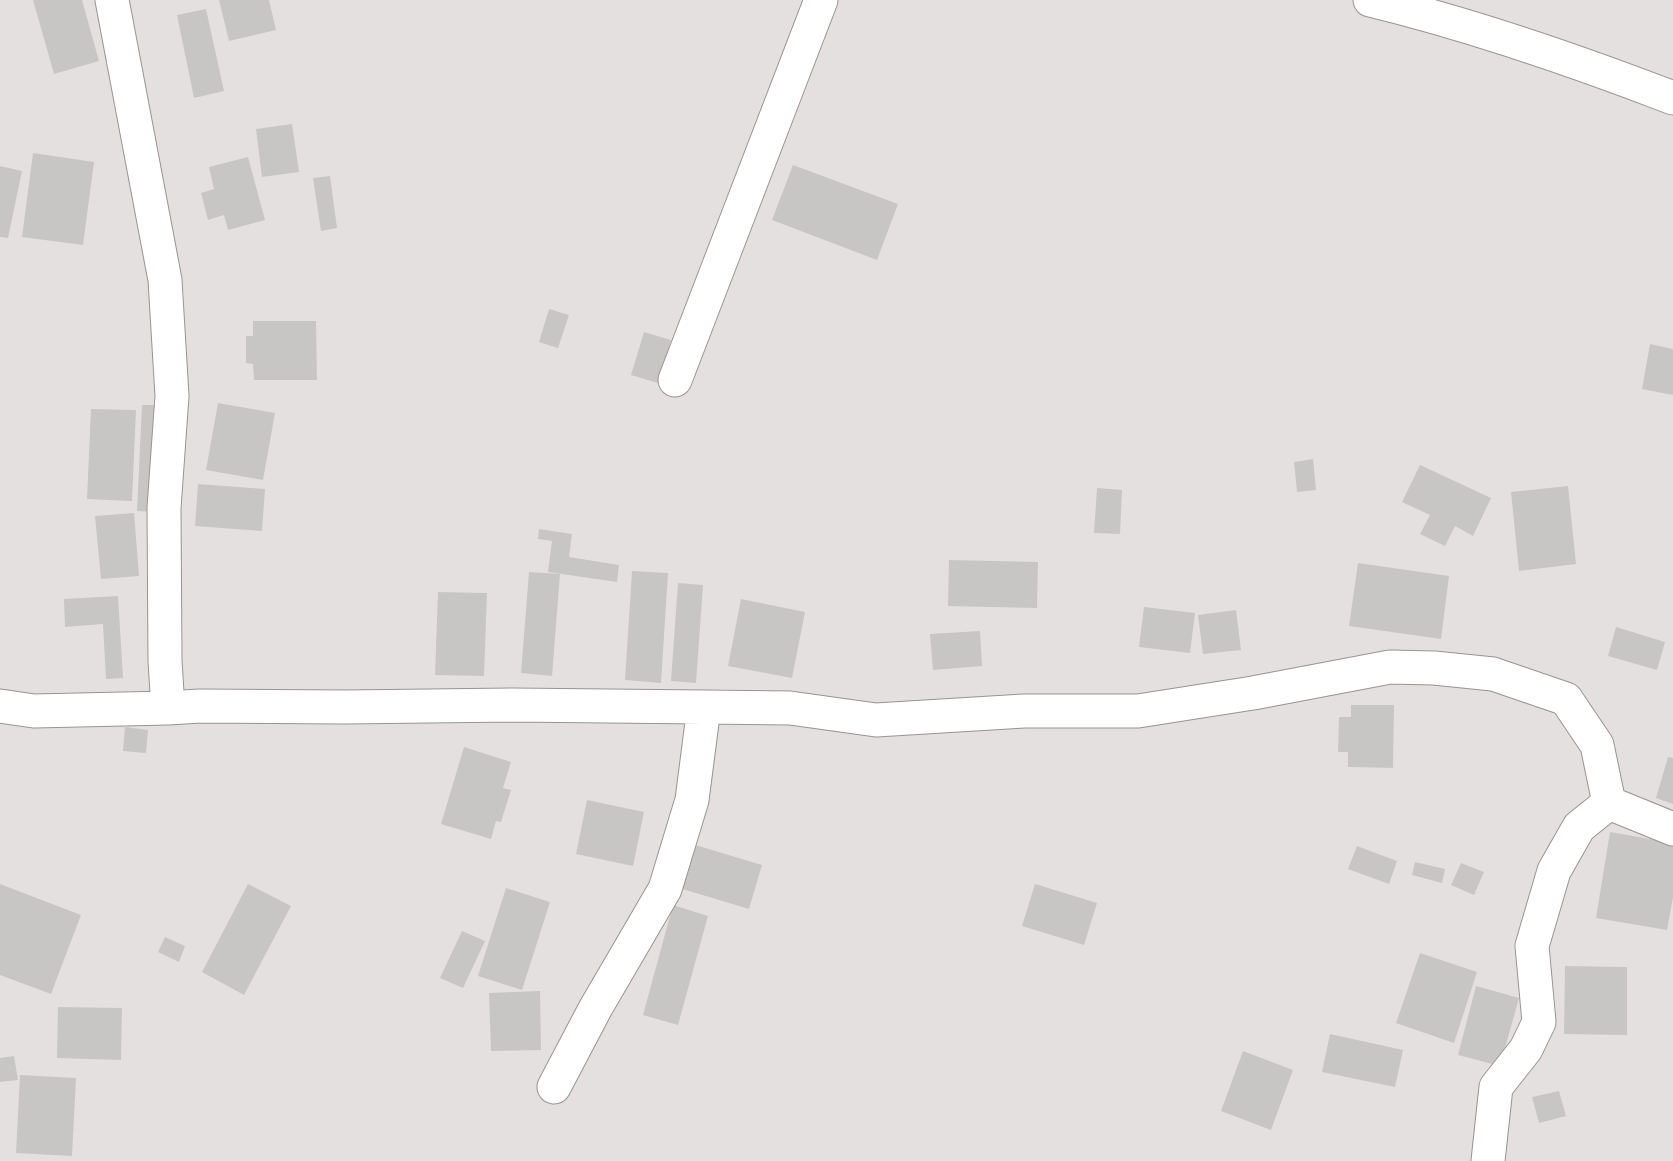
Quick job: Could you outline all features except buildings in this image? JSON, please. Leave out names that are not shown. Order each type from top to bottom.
[{"type":"street","points":[[112,0],[165,280],[172,396],[164,508],[165,661],[168,708]]},
{"type":"street","points":[[675,380],[821,0]]},
{"type":"street","points":[[1370,0],[1491,34],[1673,98]]},
{"type":"street","points":[[0,706],[34,711],[200,706],[512,705],[790,708],[876,720],[1024,711],[1138,711],[1253,693],[1390,667],[1434,668],[1493,674],[1566,699],[1597,745],[1610,803]]},
{"type":"street","points":[[554,1087],[595,1009],[665,889],[692,800],[705,707]]},
{"type":"street","points":[[1610,803],[1673,829]]},
{"type":"street","points":[[1488,1161],[1496,1087],[1526,1049],[1539,1022],[1532,946],[1554,871],[1580,827],[1610,803]]}]
